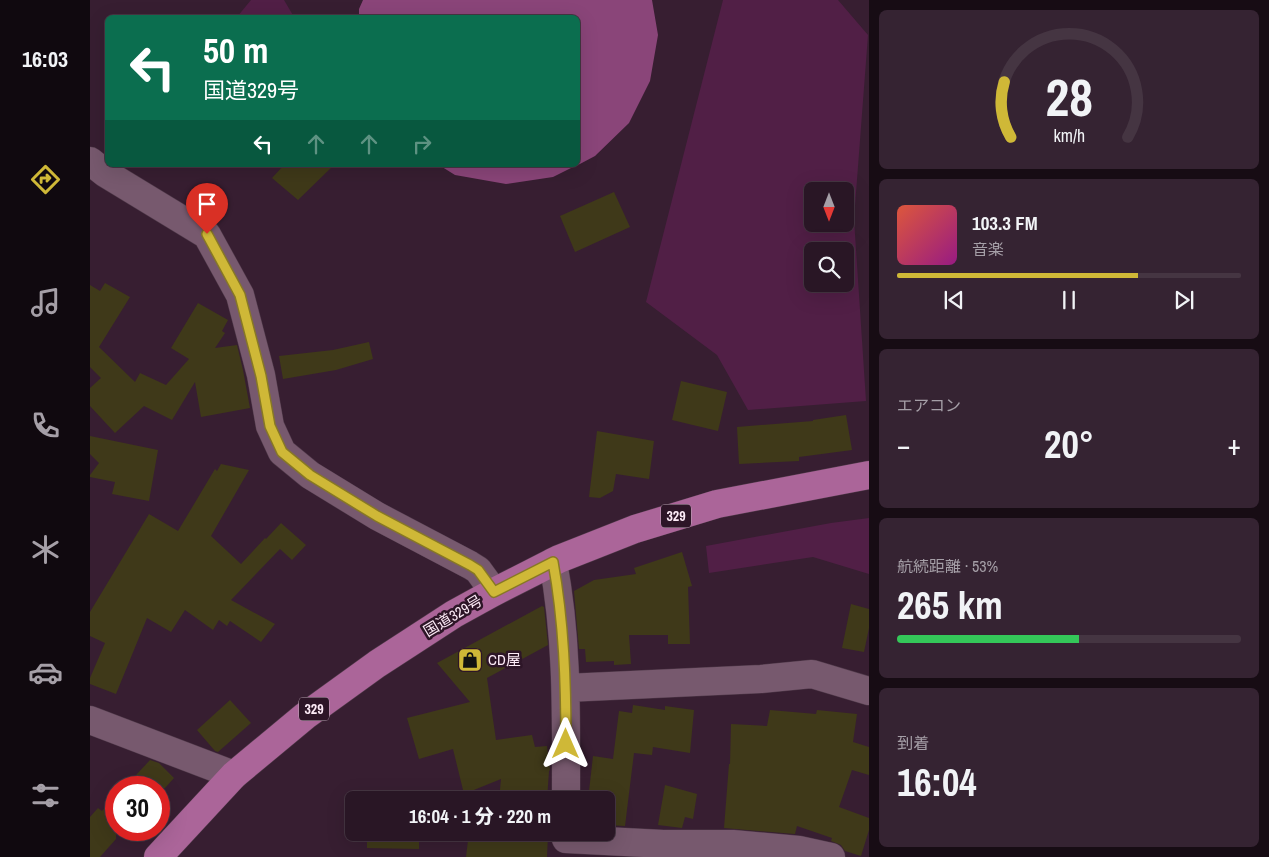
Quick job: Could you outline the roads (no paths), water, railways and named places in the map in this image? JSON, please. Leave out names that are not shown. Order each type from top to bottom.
[{"type":"highway","name":"国道329号","points":[[158,857],[234,776],[305,716],[377,664],[454,614],[494,592],[553,562],[635,529],[718,504],[869,475]]},
{"type":"street","points":[[90,161],[105,173],[207,234],[240,295],[261,376],[270,426],[282,452],[310,475],[377,516],[478,570],[494,592]]},
{"type":"street","points":[[553,562],[559,596],[566,688],[566,791]]},
{"type":"street","points":[[566,688],[812,674],[869,691]]},
{"type":"street","points":[[90,720],[234,776]]},
{"type":"street","points":[[565,843],[733,844],[799,850],[831,857]]},
{"type":"place","name":"CD屋","points":[[470,660]]}]
